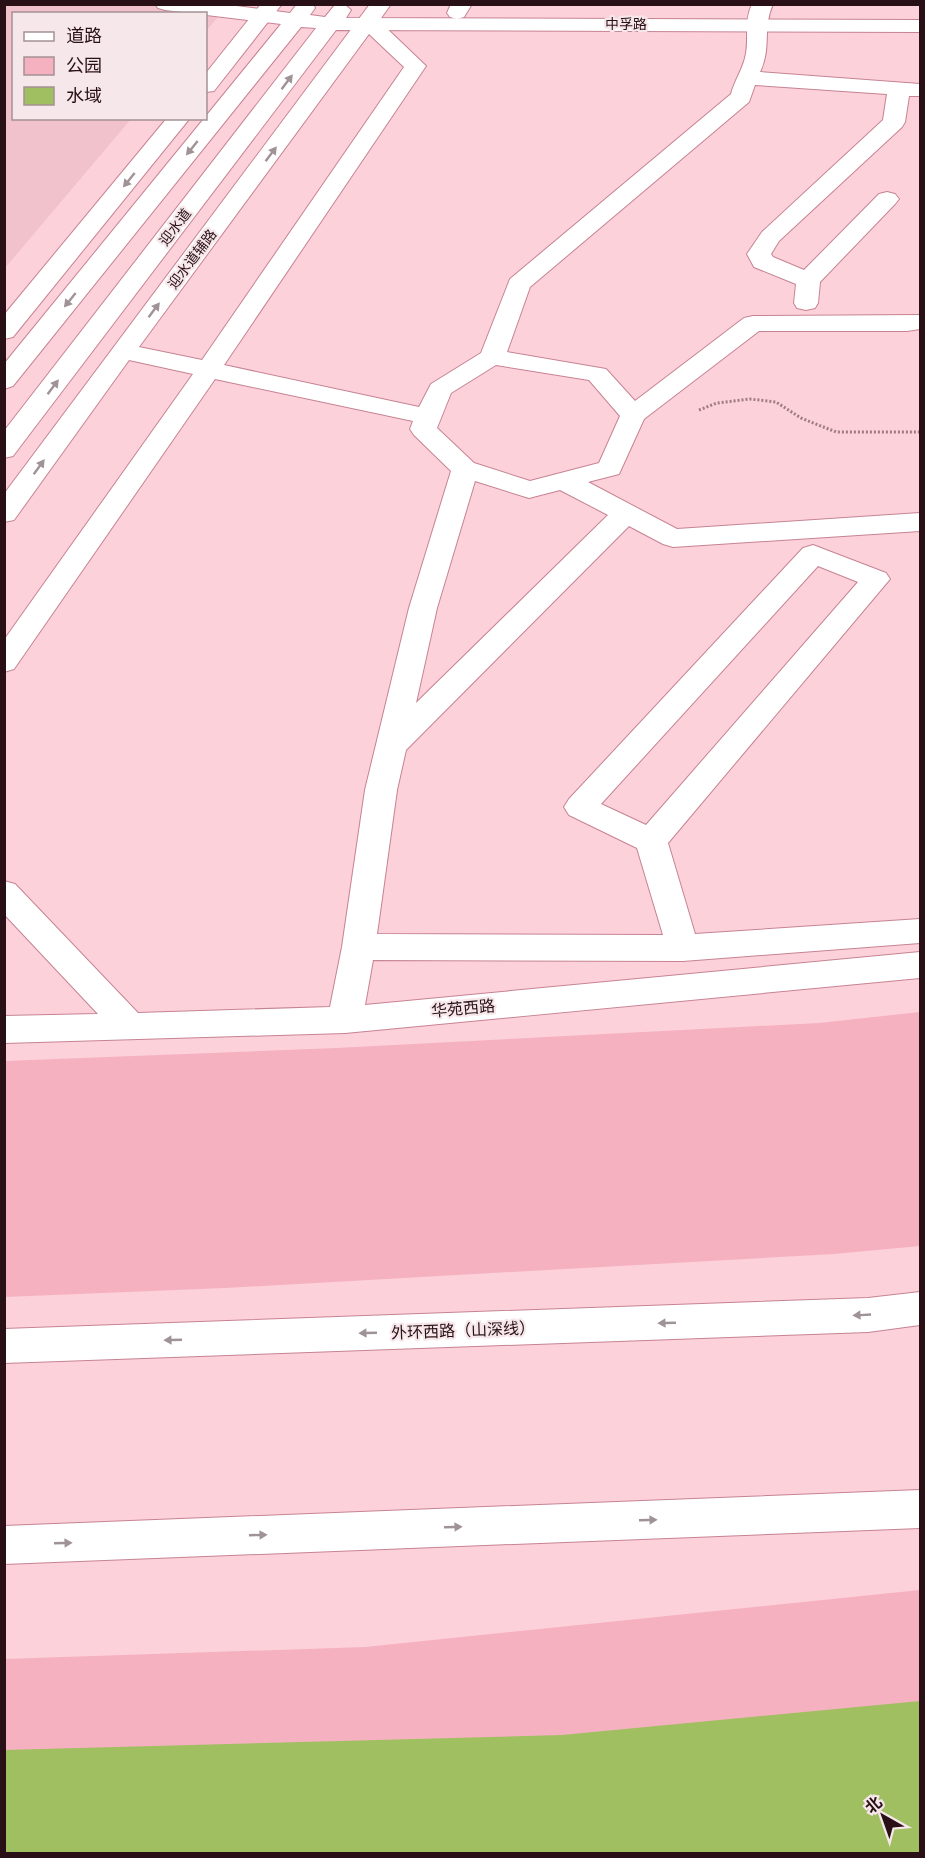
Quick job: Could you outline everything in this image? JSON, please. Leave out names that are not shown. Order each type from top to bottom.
[{"type":"main road","points":[[165,4],[301,13],[361,10],[422,17]]},
{"type":"main road","name":"中孚路","points":[[422,17],[460,9],[921,20]]},
{"type":"main road","points":[[4,662],[208,370],[415,66],[361,10]]},
{"type":"main road","name":"中孚路","points":[[361,10],[422,17],[759,15],[921,26]]},
{"type":"main road","name":"迎水道辅路","points":[[4,514],[123,351],[361,10]]},
{"type":"main road","name":"迎水道","points":[[4,450],[361,10]]},
{"type":"main road","points":[[207,85],[267,11]]},
{"type":"main road","points":[[4,381],[301,13]]},
{"type":"main road","points":[[759,15],[756,58],[746,78],[741,97],[519,284],[492,357],[441,389],[423,429],[465,469],[529,490],[609,468],[633,416],[753,322],[907,324],[921,322]]},
{"type":"main road","points":[[746,78],[910,89],[894,122],[770,237],[759,254],[763,262],[808,280]]},
{"type":"main road","points":[[4,332],[177,120]]},
{"type":"main road","points":[[805,323],[808,280],[888,199]]},
{"type":"main road","points":[[123,351],[429,417]]},
{"type":"main road","points":[[492,357],[597,374],[633,416]]},
{"type":"main road","points":[[345,1020],[359,947],[381,790],[423,608],[465,469]]},
{"type":"main road","points":[[564,481],[673,537],[810,542],[921,522]]},
{"type":"main road","points":[[391,746],[626,513]]},
{"type":"main road","points":[[683,948],[651,842],[580,807],[810,542]]},
{"type":"main road","points":[[651,842],[876,579],[810,542]]},
{"type":"main road","points":[[4,893],[131,1027]]},
{"type":"main road","points":[[359,947],[683,948],[921,931]]},
{"type":"main road","name":"华苑西路","points":[[4,1030],[345,1020],[921,965]]},
{"type":"main road","name":"外环西路（山深线）","points":[[4,1346],[868,1315],[921,1309]]},
{"type":"main road","points":[[4,1545],[921,1509]]},
{"type":"path","points":[[696,412],[717,403],[750,399],[776,402],[801,418],[837,432],[921,432]]},
{"type":"shaded area","points":[[5,5],[228,5],[207,30],[207,12],[12,12],[12,120],[130,120],[5,268]]},
{"type":"green space","points":[[920,1012],[920,1246],[834,1254],[225,1288],[5,1297],[5,1061],[336,1048],[819,1023]]},
{"type":"green space","points":[[920,1590],[920,1853],[5,1853],[4,1659],[365,1647]]},
{"type":"water","points":[[920,1701],[920,1853],[5,1853],[5,1750],[562,1735]]}]
